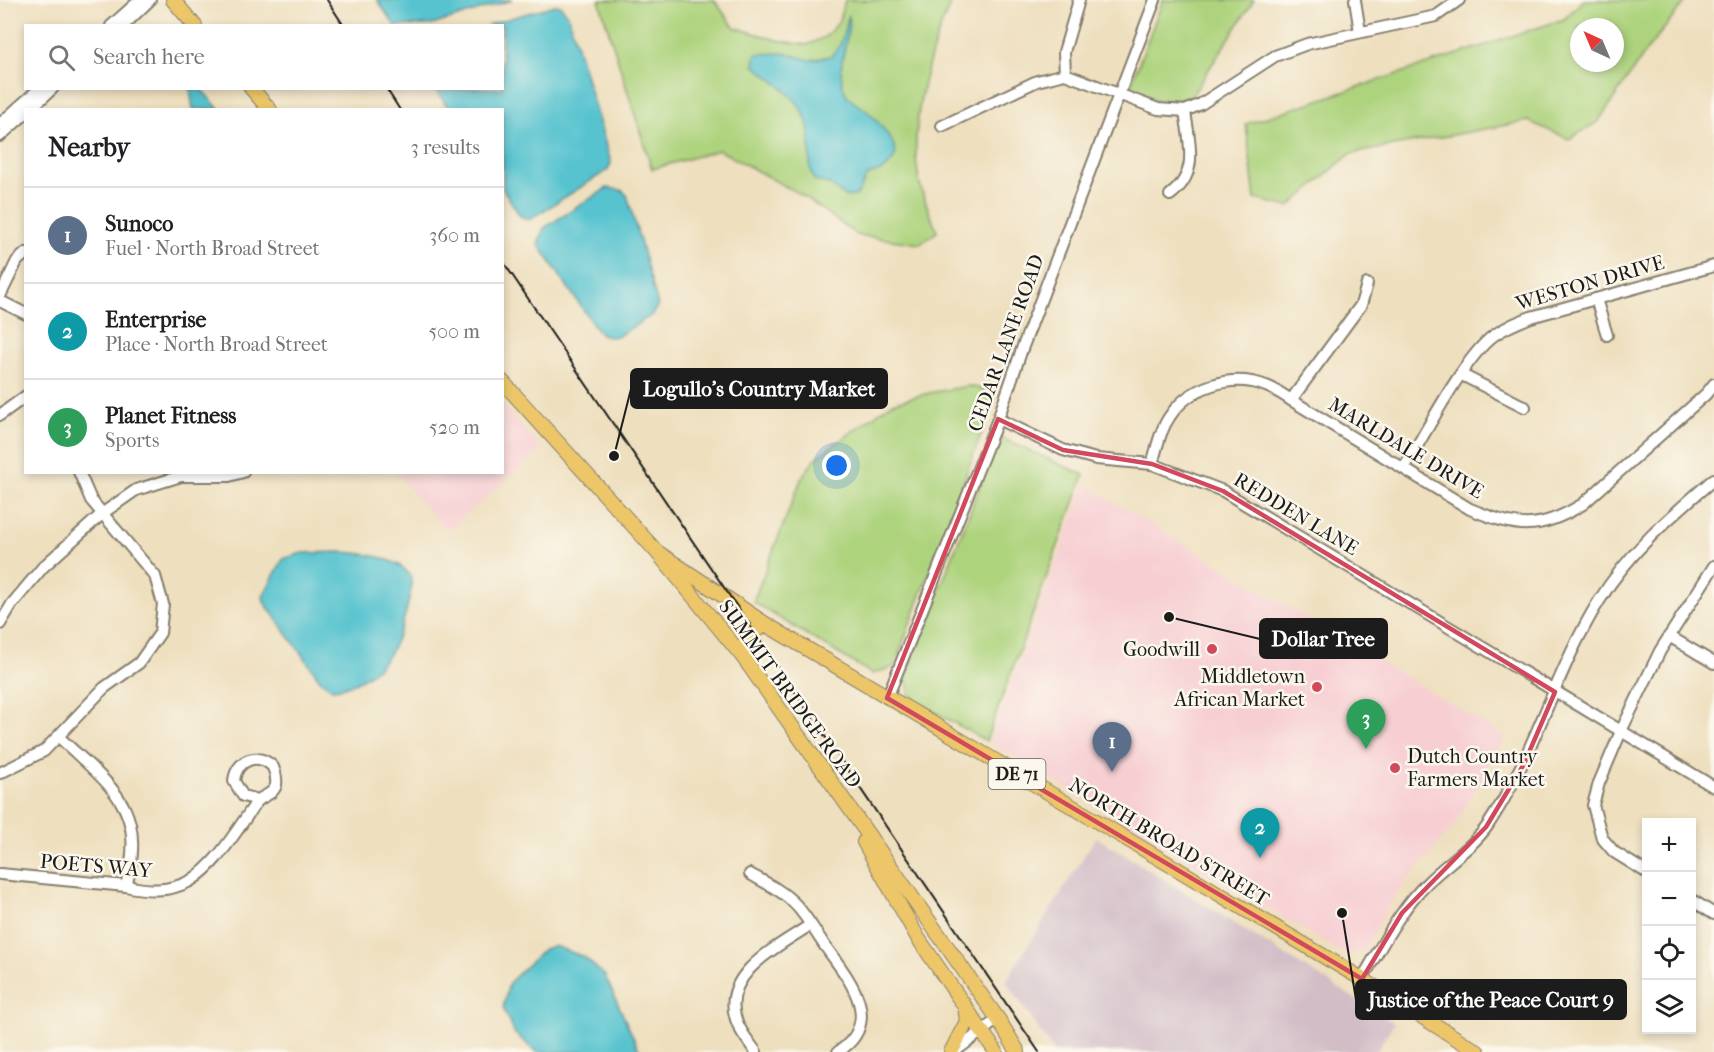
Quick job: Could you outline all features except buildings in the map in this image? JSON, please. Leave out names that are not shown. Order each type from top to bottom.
[{"type":"main road","points":[[173,0],[193,24]]},
{"type":"main road","points":[[253,90],[268,108]]},
{"type":"main road","name":"SUMMIT BRIDGE ROAD","points":[[504,383],[657,552],[732,642],[838,796],[998,1019],[1018,1052]]},
{"type":"main road","name":"NORTH BROAD STREET","points":[[657,552],[763,622],[887,698],[1362,980],[1478,1052]]},
{"type":"main road","points":[[732,642],[743,630],[763,622]]},
{"type":"main road","points":[[743,657],[743,647],[747,637],[763,622]]},
{"type":"main road","points":[[838,796],[918,938],[996,1052]]},
{"type":"main road","points":[[952,1052],[967,1021],[965,1007]]},
{"type":"street","points":[[113,24],[140,0]]},
{"type":"street","points":[[125,24],[150,0]]},
{"type":"street","name":"CEDAR LANE ROAD","points":[[887,698],[998,419],[1022,349],[1155,0]]},
{"type":"street","points":[[1355,0],[1360,32]]},
{"type":"street","points":[[942,126],[1037,81],[1065,74],[1158,109],[1185,111],[1201,104],[1275,56],[1307,44],[1436,16],[1459,0]]},
{"type":"street","points":[[1065,74],[1064,52],[1076,1]]},
{"type":"street","points":[[0,124],[38,90]]},
{"type":"street","points":[[31,108],[51,90]]},
{"type":"street","points":[[1170,195],[1183,185],[1189,170],[1191,151],[1185,111]]},
{"type":"street","points":[[0,136],[24,115]]},
{"type":"street","points":[[0,296],[17,261],[24,255]]},
{"type":"street","name":"WESTON DRIVE","points":[[1404,468],[1476,353],[1493,336],[1510,325],[1714,266]]},
{"type":"street","points":[[1291,400],[1361,305],[1366,284]]},
{"type":"street","points":[[1596,299],[1607,335]]},
{"type":"street","points":[[0,301],[24,313]]},
{"type":"street","points":[[1462,375],[1525,407]]},
{"type":"street","name":"MARLDALE DRIVE","points":[[1152,464],[1161,433],[1170,416],[1185,398],[1206,386],[1227,382],[1249,383],[1266,386],[1291,400],[1470,509],[1495,519],[1522,524],[1549,522],[1560,519],[1583,504],[1714,384]]},
{"type":"street","points":[[0,415],[24,397]]},
{"type":"street","name":"REDDEN LANE","points":[[998,419],[1063,450],[1096,459],[1152,464],[1223,491],[1555,692],[1622,729],[1714,787]]},
{"type":"street","points":[[0,773],[34,758],[59,737],[104,688],[139,663],[160,633],[164,617],[160,589],[155,576],[91,500],[80,474]]},
{"type":"street","points":[[0,624],[12,604],[43,567],[103,513],[136,490],[181,476],[229,477],[237,474]]},
{"type":"street","points":[[1362,980],[1402,913],[1427,883],[1486,828],[1524,765],[1588,620],[1615,577],[1655,531],[1714,479]]},
{"type":"street","points":[[1642,869],[1614,852],[1602,838],[1593,806],[1599,783],[1622,729],[1669,636],[1714,566]]},
{"type":"street","points":[[1669,636],[1714,663]]},
{"type":"street","points":[[59,737],[123,801],[131,820],[134,839],[131,869],[126,886]]},
{"type":"street","name":"POETS WAY","points":[[0,874],[159,890],[191,880],[248,818],[258,800]]},
{"type":"street","points":[[750,874],[780,891],[796,905],[851,982],[859,1003],[862,1021],[857,1033],[838,1052]]},
{"type":"street","points":[[1696,903],[1714,914]]},
{"type":"street","points":[[756,1052],[735,1018],[735,993],[747,971],[810,925]]},
{"type":"street","points":[[952,1052],[998,1019]]},
{"type":"highlighted area","points":[[998,419],[1063,450],[1152,464],[1223,491],[1555,692],[1524,764],[1486,827],[1402,913],[1362,979],[887,698]]},
{"type":"shaded area","points":[[504,406],[541,449],[447,531],[397,474],[504,474]]},
{"type":"shaded area","points":[[1085,485],[1506,737],[1456,823],[1395,895],[1364,950],[1346,955],[990,742]]},
{"type":"shaded area","points":[[1096,837],[1394,1023],[1376,1052],[1054,1052],[1006,981]]},
{"type":"green space","points":[[599,0],[714,0],[734,27],[777,40],[807,45],[825,37],[838,23],[845,0],[952,0],[929,62],[916,132],[919,182],[937,232],[920,244],[857,235],[803,196],[719,150],[652,169]]},
{"type":"green space","points":[[1163,0],[1254,0],[1189,100],[1156,101],[1130,87]]},
{"type":"green space","points":[[1584,0],[1687,0],[1646,51],[1598,122],[1569,139],[1528,121],[1350,154],[1289,207],[1255,199],[1246,124],[1564,19]]},
{"type":"green space","points":[[968,386],[997,392],[894,667],[872,674],[753,602],[802,477],[816,458],[892,403]]},
{"type":"green space","points":[[999,437],[1084,475],[986,741],[910,698],[906,676]]},
{"type":"water","points":[[377,0],[512,0],[435,24],[394,24]]},
{"type":"water","points":[[555,5],[561,6],[568,15],[611,163],[608,170],[529,220],[520,216],[504,191],[504,108],[448,108],[436,90],[504,90],[504,24],[490,24]]},
{"type":"water","points":[[849,15],[841,71],[845,93],[880,125],[889,136],[896,152],[894,159],[885,169],[867,176],[857,195],[848,197],[828,184],[814,180],[805,116],[784,90],[754,65],[756,54],[783,53],[810,60],[831,56],[840,46]]},
{"type":"water","points":[[190,90],[202,90],[218,108],[193,108]]},
{"type":"water","points":[[607,188],[621,190],[627,195],[658,305],[652,315],[618,336],[610,337],[600,334],[538,244],[544,228]]},
{"type":"water","points":[[344,552],[379,557],[396,563],[409,574],[411,590],[401,627],[393,648],[384,661],[371,673],[356,682],[332,689],[321,681],[264,602],[263,596],[283,559],[302,553]]},
{"type":"water","points":[[554,946],[584,957],[605,976],[640,1052],[537,1052],[515,1034],[503,1008],[509,983],[544,949]]},
{"type":"railway","points":[[327,0],[343,24]]},
{"type":"railway","points":[[387,90],[399,108]]},
{"type":"railway","points":[[504,263],[1039,1052]]},
{"type":"place","name":"Logullo's Country Market","points":[[614,456]]},
{"type":"place","name":"Dollar Tree","points":[[1169,617]]},
{"type":"place","name":"Goodwill","points":[[1212,649]]},
{"type":"place","name":"Middletown African Market","points":[[1317,687]]},
{"type":"place","name":"Planet Fitness","points":[[1366,749]]},
{"type":"place","name":"Dutch Country Farmers Market","points":[[1395,768]]},
{"type":"place","name":"Sunoco","points":[[1112,772]]},
{"type":"place","name":"Enterprise","points":[[1260,858]]},
{"type":"place","name":"Justice of the Peace Court 9","points":[[1342,913]]}]
